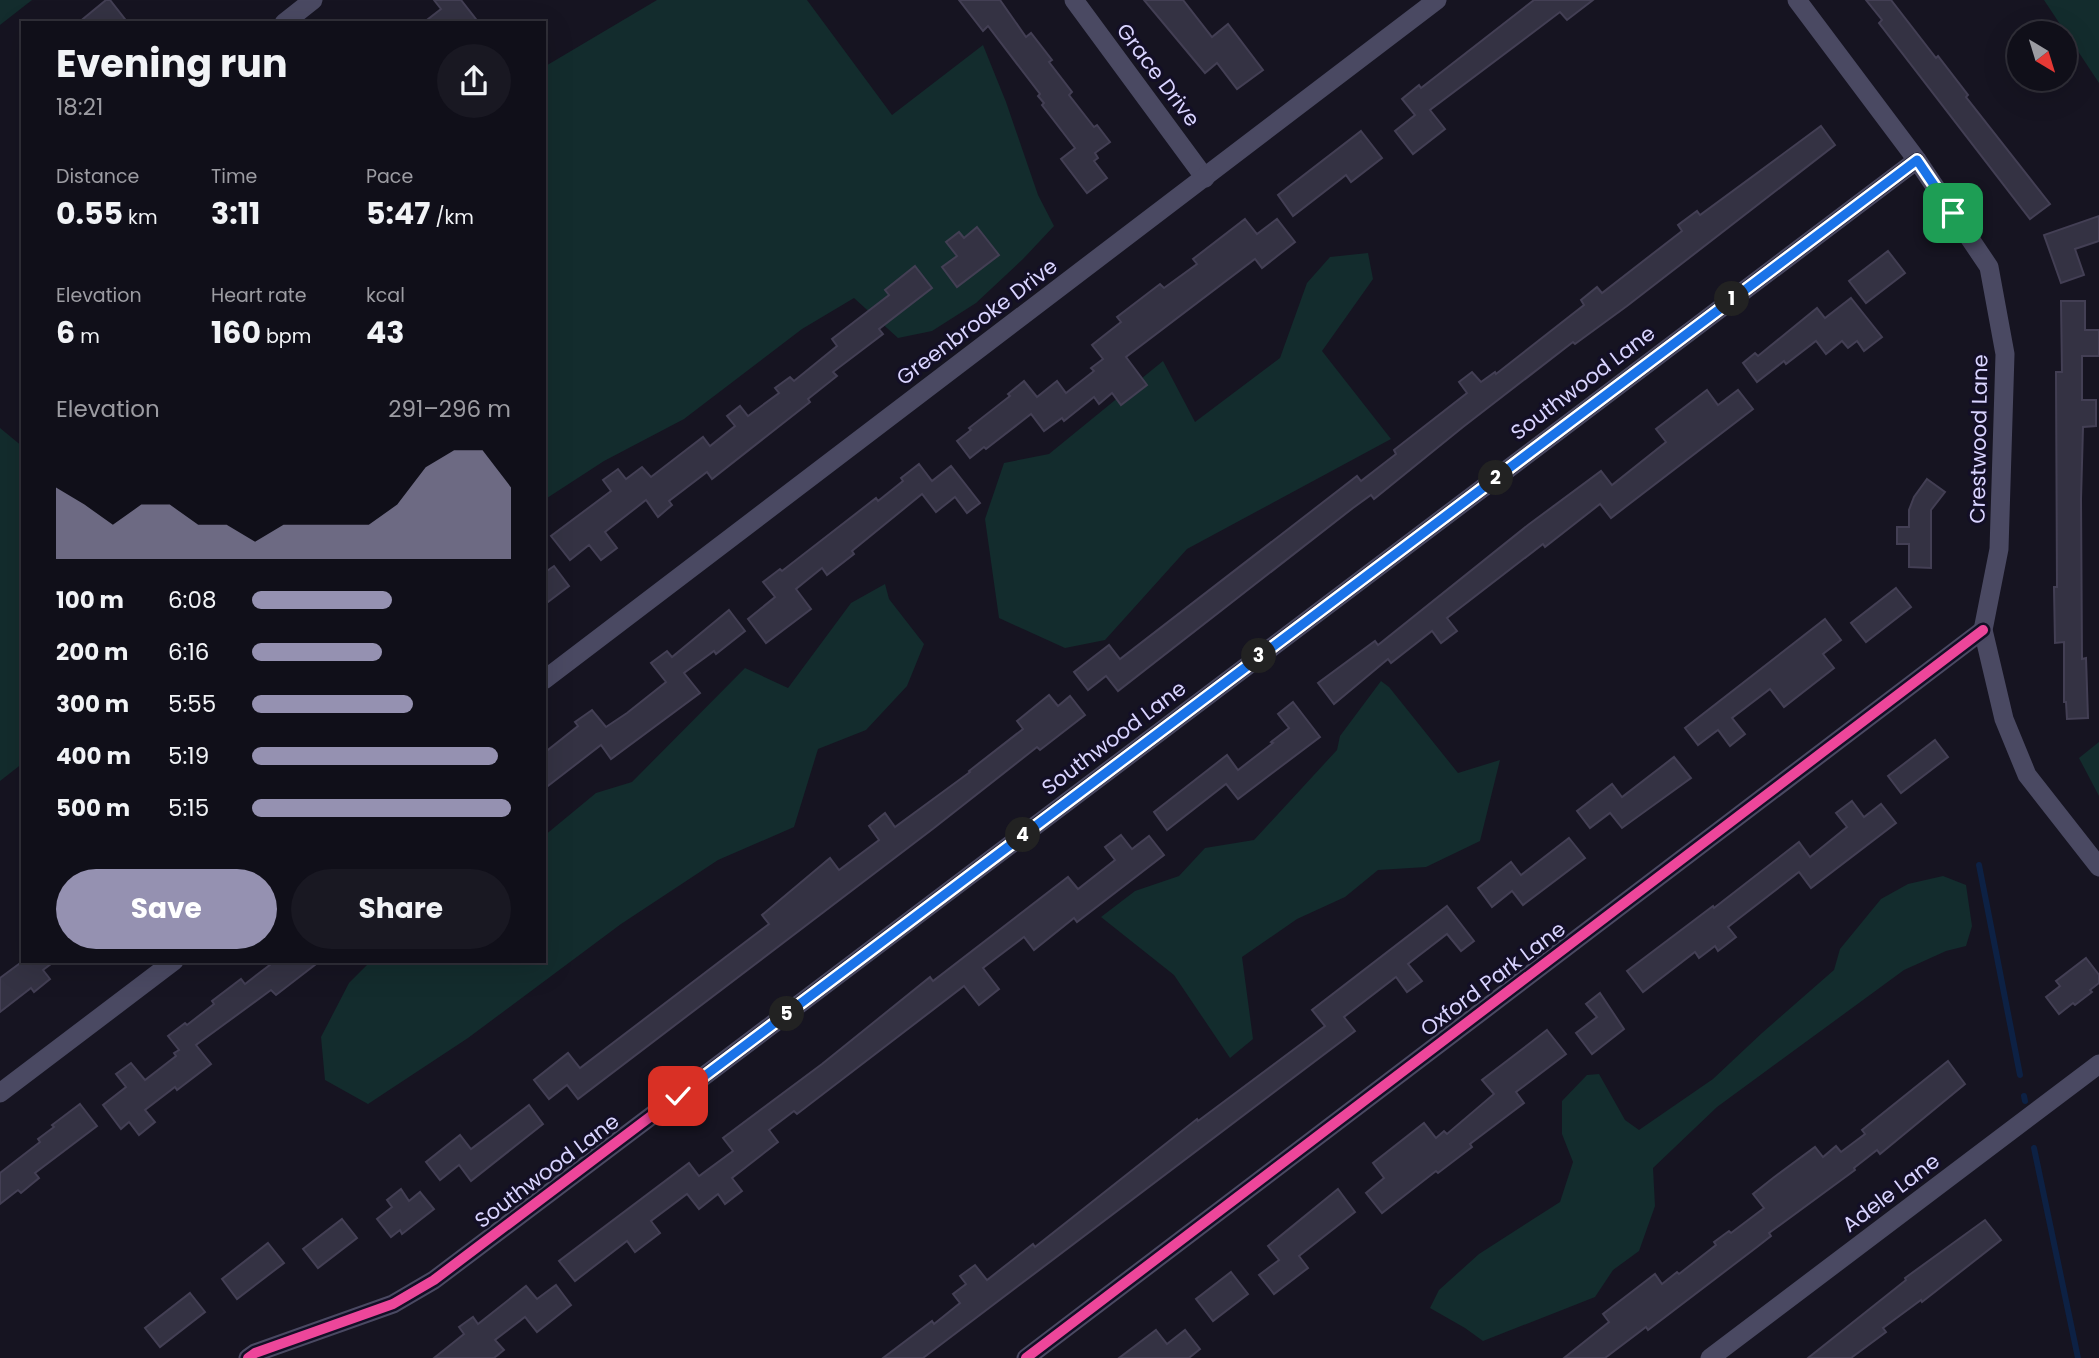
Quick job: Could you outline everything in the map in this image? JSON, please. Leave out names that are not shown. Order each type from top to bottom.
[{"type":"street","points":[[287,21],[313,0]]},
{"type":"street","name":"Grace Drive","points":[[1073,0],[1205,177]]},
{"type":"street","name":"Greenbrooke Drive","points":[[546,678],[1437,0]]},
{"type":"street","name":"Crestwood Lane","points":[[1797,0],[1917,160],[1990,267],[2005,354],[1999,549],[1983,631],[2004,719],[2027,775],[2099,867]]},
{"type":"street","name":"Southwood Lane","points":[[248,1358],[255,1353],[393,1304],[435,1279],[1917,160]]},
{"type":"street","name":"Oxford Park Lane","points":[[1026,1358],[1983,631]]},
{"type":"street","points":[[0,1093],[171,963]]},
{"type":"street","name":"Adele Lane","points":[[1710,1358],[2099,1064]]},
{"type":"green space","points":[[0,0],[32,0],[0,25]]},
{"type":"green space","points":[[657,0],[807,0],[892,115],[983,45],[1038,195],[1054,226],[976,303],[932,331],[898,338],[854,298],[802,329],[684,419],[604,461],[546,499],[546,66]]},
{"type":"green space","points":[[2044,0],[2099,0],[2099,83],[2077,50],[2077,21],[2058,21]]},
{"type":"green space","points":[[1368,253],[1373,279],[1322,351],[1391,439],[1187,549],[1105,640],[1065,648],[999,618],[985,519],[1004,463],[1049,454],[1163,361],[1195,422],[1280,358],[1307,283],[1330,257]]},
{"type":"green space","points":[[0,428],[21,445],[21,765],[0,781]]},
{"type":"green space","points":[[885,584],[889,599],[924,644],[907,686],[866,730],[818,749],[794,827],[718,860],[621,924],[468,1038],[368,1104],[325,1080],[321,1037],[349,983],[369,963],[546,963],[546,834],[596,793],[632,782],[745,668],[788,688],[851,603]]},
{"type":"green space","points":[[1381,681],[1389,687],[1458,773],[1500,760],[1480,841],[1426,867],[1378,870],[1345,897],[1297,919],[1242,957],[1253,1039],[1230,1058],[1174,975],[1101,917],[1135,891],[1179,876],[1205,848],[1254,840],[1337,750],[1340,736]]},
{"type":"green space","points":[[2099,742],[2099,796],[2079,758]]},
{"type":"green space","points":[[1943,876],[1966,885],[1972,926],[1966,946],[1946,951],[1904,970],[1717,1107],[1653,1168],[1655,1206],[1639,1251],[1613,1270],[1595,1297],[1483,1341],[1430,1308],[1439,1290],[1479,1254],[1560,1202],[1573,1162],[1562,1134],[1562,1101],[1587,1075],[1599,1074],[1625,1120],[1639,1130],[1713,1079],[1834,970],[1840,949],[1881,899],[1908,884]]},
{"type":"building","points":[[106,0],[110,0],[126,21],[80,21]]},
{"type":"building","points":[[434,0],[461,0],[477,21],[426,21],[441,9]]},
{"type":"building","points":[[959,0],[1000,0],[1026,37],[1031,33],[1052,60],[1049,62],[1072,92],[1069,95],[1094,127],[1097,125],[1110,142],[1095,153],[1098,158],[1094,161],[1107,178],[1087,193],[1061,159],[1075,148],[1042,105],[1044,103],[1038,96],[1040,94],[988,26],[983,31]]},
{"type":"building","points":[[1144,0],[1183,0],[1212,37],[1228,24],[1263,70],[1237,89],[1217,63],[1205,73]]},
{"type":"building","points":[[1534,0],[1593,0],[1567,20],[1560,12],[1430,110],[1445,129],[1413,154],[1395,131],[1415,115],[1402,99],[1419,85],[1421,88]]},
{"type":"building","points":[[1866,0],[1891,0],[1936,58],[1938,56],[1968,95],[1966,97],[2050,204],[2030,219],[1879,23],[1882,20]]},
{"type":"building","points":[[1821,126],[1835,145],[1627,306],[1575,344],[1573,342],[1374,499],[1371,495],[1353,508],[1118,691],[1106,676],[1088,690],[1074,672],[1109,645],[1120,659],[1357,476],[1361,481],[1396,454],[1394,450],[1467,393],[1459,382],[1472,372],[1481,382],[1495,372],[1496,374],[1584,305],[1581,300],[1597,287],[1602,293],[1682,231],[1678,225],[1697,211],[1700,215]]},
{"type":"building","points":[[1361,131],[1382,158],[1351,182],[1346,175],[1293,216],[1278,195]]},
{"type":"building","points":[[2099,216],[2099,241],[2075,249],[2084,275],[2061,283],[2044,235]]},
{"type":"building","points":[[1245,219],[1257,234],[1277,219],[1295,242],[1262,268],[1255,259],[1126,357],[1147,385],[1121,405],[1112,393],[1099,404],[1094,397],[1064,421],[1062,418],[1044,431],[1031,414],[970,458],[957,441],[971,430],[969,428],[1010,396],[1008,394],[1024,381],[1037,397],[1057,381],[1066,393],[1094,371],[1091,368],[1103,359],[1092,345],[1121,322],[1117,317],[1160,284],[1164,288],[1197,264],[1193,259]]},
{"type":"building","points":[[977,227],[999,255],[957,287],[942,267],[957,256],[946,242],[959,232],[964,238]]},
{"type":"building","points":[[1888,251],[1905,273],[1866,303],[1849,281]]},
{"type":"building","points":[[915,266],[932,288],[879,329],[883,334],[833,372],[837,376],[808,399],[810,402],[712,479],[707,472],[669,501],[672,505],[658,517],[646,500],[605,532],[617,548],[601,560],[589,545],[570,560],[551,536],[611,491],[603,480],[618,469],[626,479],[642,467],[651,477],[703,437],[710,446],[735,426],[727,416],[740,406],[748,416],[779,393],[775,388],[790,377],[794,381],[837,346],[832,339],[889,295],[885,290]]},
{"type":"building","points":[[1851,298],[1882,337],[1864,351],[1857,341],[1848,348],[1842,341],[1826,354],[1816,341],[1757,382],[1743,363],[1755,353],[1758,356],[1817,308],[1825,318]]},
{"type":"building","points":[[2061,301],[2085,301],[2085,330],[2099,330],[2099,356],[2082,356],[2082,400],[2096,400],[2096,426],[2083,427],[2081,499],[2082,659],[2086,658],[2088,718],[2067,719],[2064,702],[2064,642],[2055,643],[2054,587],[2057,587],[2056,372],[2062,372]]},
{"type":"building","points":[[1707,390],[1718,405],[1738,390],[1753,409],[1611,518],[1600,504],[1545,547],[1543,544],[1447,618],[1457,631],[1441,643],[1432,631],[1391,663],[1388,659],[1334,704],[1318,683],[1375,641],[1378,645],[1528,525],[1601,471],[1612,485],[1666,442],[1656,429]]},
{"type":"building","points":[[919,464],[932,481],[951,466],[980,503],[967,513],[955,497],[936,512],[922,494],[827,575],[822,568],[796,589],[811,609],[766,643],[748,619],[775,597],[763,582],[780,569],[782,571],[876,498],[878,501]]},
{"type":"building","points":[[1927,479],[1945,492],[1931,510],[1931,568],[1909,567],[1909,544],[1897,544],[1897,527],[1909,527],[1909,510],[1914,497]]},
{"type":"building","points":[[554,566],[569,586],[546,603],[546,572]]},
{"type":"building","points":[[1896,588],[1911,607],[1866,642],[1851,623]]},
{"type":"building","points":[[729,610],[745,631],[716,654],[714,651],[684,673],[700,693],[611,759],[601,745],[546,787],[546,751],[578,726],[575,722],[592,710],[606,727],[627,713],[666,682],[651,663],[667,651],[672,657]]},
{"type":"building","points":[[1825,619],[1841,640],[1823,654],[1834,668],[1784,707],[1770,689],[1732,718],[1745,734],[1730,746],[1718,730],[1698,745],[1685,728]]},
{"type":"building","points":[[1049,695],[1058,706],[1070,696],[1085,715],[1040,750],[1037,747],[578,1099],[567,1085],[549,1099],[534,1080],[568,1053],[580,1068],[769,924],[762,915],[830,858],[839,870],[879,840],[869,826],[885,813],[895,827],[970,772],[1023,729],[1017,721]]},
{"type":"building","points":[[1293,702],[1320,737],[1238,799],[1226,784],[1167,830],[1154,812],[1227,755],[1238,770],[1273,743],[1271,742],[1289,728],[1278,714]]},
{"type":"building","points":[[1935,740],[1948,757],[1901,793],[1888,776]]},
{"type":"building","points":[[1674,757],[1691,778],[1622,828],[1610,813],[1590,828],[1577,811],[1612,784],[1622,797]]},
{"type":"building","points":[[1852,801],[1864,817],[1881,804],[1896,823],[1811,888],[1799,872],[1728,927],[1736,937],[1718,951],[1715,946],[1699,958],[1695,952],[1643,992],[1627,971],[1799,842],[1810,857],[1847,827],[1836,813]]},
{"type":"building","points":[[1121,835],[1132,849],[1149,836],[1164,855],[1077,922],[1074,918],[1034,950],[1024,937],[983,968],[999,989],[979,1005],[964,986],[797,1114],[794,1111],[769,1130],[778,1142],[732,1178],[742,1191],[725,1204],[718,1194],[699,1209],[687,1194],[651,1221],[660,1233],[635,1252],[627,1241],[575,1281],[559,1261],[689,1163],[699,1176],[733,1151],[723,1138],[822,1064],[930,977],[933,981],[1068,877],[1078,889],[1115,860],[1105,847]]},
{"type":"building","points":[[1569,838],[1585,858],[1523,905],[1512,891],[1492,907],[1478,888],[1511,862],[1521,875]]},
{"type":"building","points":[[1447,906],[1474,941],[1461,951],[1447,934],[1408,964],[1422,981],[1407,992],[1396,977],[1344,1017],[1355,1031],[923,1358],[883,1358],[960,1303],[953,1294],[966,1284],[960,1276],[975,1265],[987,1280],[1033,1244],[1035,1247],[1197,1119],[1198,1121],[1325,1026],[1312,1010]]},
{"type":"building","points":[[2086,958],[2099,975],[2099,983],[2090,990],[2092,992],[2059,1014],[2046,997],[2060,986],[2056,981]]},
{"type":"building","points":[[21,962],[52,963],[43,970],[50,979],[34,992],[31,988],[0,1012],[0,978]]},
{"type":"building","points":[[272,963],[317,963],[276,995],[271,990],[196,1045],[211,1064],[145,1110],[155,1122],[139,1135],[129,1122],[121,1129],[103,1105],[126,1087],[116,1074],[131,1063],[145,1080],[176,1056],[174,1053],[179,1050],[168,1036],[214,1004],[212,1001],[241,979],[245,984]]},
{"type":"building","points":[[1600,993],[1624,1029],[1592,1054],[1576,1033],[1597,1017],[1586,1004]]},
{"type":"building","points":[[1547,1030],[1566,1054],[1516,1092],[1524,1103],[1470,1144],[1472,1147],[1382,1213],[1366,1193],[1384,1178],[1373,1163],[1424,1123],[1436,1138],[1444,1131],[1447,1134],[1494,1094],[1482,1080]]},
{"type":"building","points":[[1948,1061],[1965,1084],[1880,1154],[1877,1150],[1854,1168],[1855,1170],[1769,1233],[1771,1236],[1757,1247],[1648,1330],[1646,1327],[1605,1358],[1564,1358],[1609,1322],[1603,1314],[1655,1274],[1662,1284],[1677,1272],[1679,1274],[1716,1245],[1714,1242],[1729,1231],[1731,1233],[1764,1208],[1753,1194],[1773,1178],[1815,1147],[1823,1157],[1836,1146],[1841,1152],[1865,1134],[1862,1130]]},
{"type":"building","points":[[80,1104],[97,1126],[35,1173],[39,1178],[21,1193],[18,1190],[0,1204],[0,1173],[40,1142],[38,1139],[54,1127],[52,1125]]},
{"type":"building","points":[[529,1105],[543,1124],[471,1181],[459,1165],[440,1180],[426,1162],[460,1135],[471,1149]]},
{"type":"building","points":[[401,1189],[409,1201],[420,1192],[434,1209],[402,1234],[400,1230],[391,1237],[377,1219],[392,1207],[387,1200]]},
{"type":"building","points":[[1338,1189],[1355,1212],[1299,1256],[1308,1268],[1274,1294],[1259,1275],[1279,1260],[1268,1246]]},
{"type":"building","points":[[342,1219],[357,1238],[318,1268],[303,1249]]},
{"type":"building","points":[[1985,1220],[2001,1240],[1922,1302],[1921,1300],[1883,1328],[1886,1332],[1851,1358],[1808,1358],[1906,1280],[1905,1278]]},
{"type":"building","points":[[268,1243],[284,1263],[237,1299],[222,1279]]},
{"type":"building","points":[[1231,1272],[1248,1294],[1213,1321],[1196,1299]]},
{"type":"building","points":[[556,1285],[571,1305],[537,1332],[525,1317],[495,1340],[504,1350],[494,1358],[434,1358],[464,1334],[459,1327],[473,1317],[478,1324],[526,1286],[537,1299]]},
{"type":"building","points":[[190,1293],[205,1312],[160,1347],[145,1328]]},
{"type":"building","points":[[1156,1330],[1167,1344],[1185,1330],[1200,1349],[1189,1358],[1119,1358]]},
{"type":"waterway","points":[[1979,865],[2020,1075]]},
{"type":"waterway","points":[[2024,1096],[2025,1101]]},
{"type":"waterway","points":[[2034,1148],[2078,1358]]},
{"type":"cycle path","points":[[248,1358],[255,1353],[393,1304],[434,1280],[1917,160]]},
{"type":"cycle path","points":[[1026,1358],[1983,630]]},
{"type":"route","points":[[678,1096],[1917,160],[1953,213]]}]
